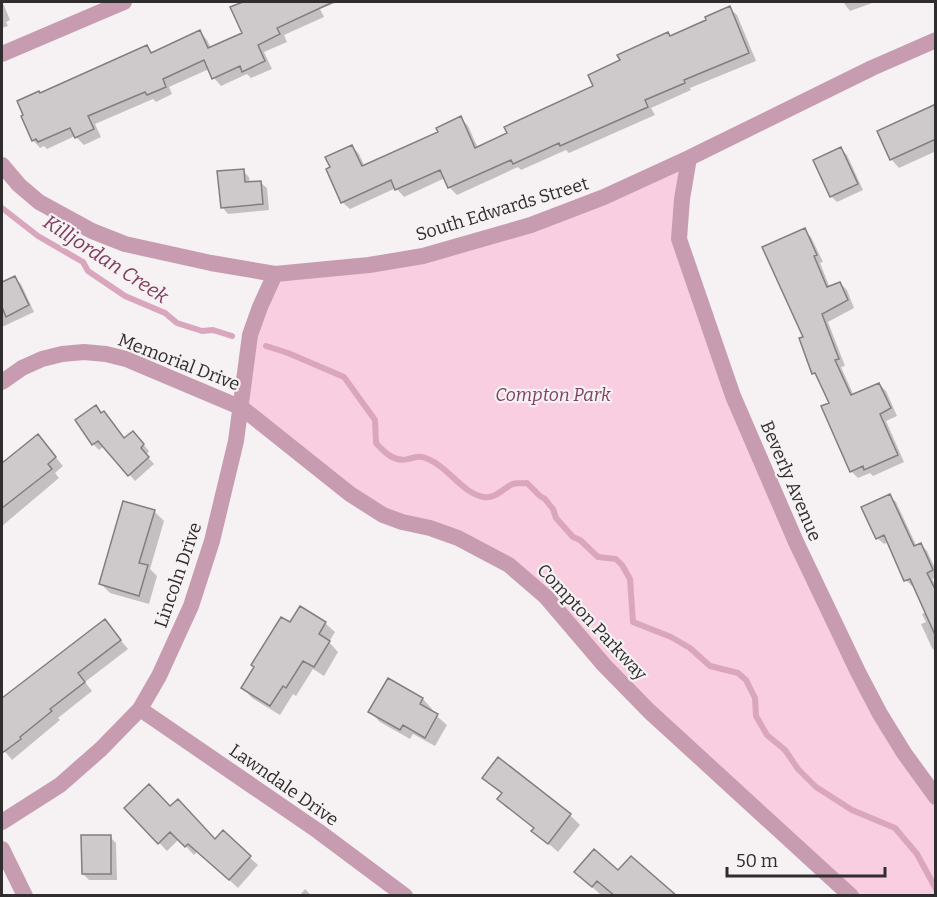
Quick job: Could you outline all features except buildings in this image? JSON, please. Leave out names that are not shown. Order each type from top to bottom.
[{"type":"street","points":[[2,54],[124,2]]},
{"type":"street","name":"South Edwards Street","points":[[2,165],[19,185],[39,202],[92,231],[125,244],[275,274],[369,265],[423,256],[531,225],[604,198],[872,68],[936,40]]},
{"type":"street","name":"Beverly Avenue","points":[[689,158],[681,208],[680,239],[733,396],[806,564],[858,672],[880,714],[934,793]]},
{"type":"street","name":"Lincoln Drive","points":[[2,822],[60,785],[101,749],[140,709],[159,676],[190,606],[212,541],[236,441],[250,335],[275,274]]},
{"type":"street","name":"Memorial Drive","points":[[2,381],[21,368],[42,359],[84,352],[105,354],[126,359],[242,408]]},
{"type":"street","name":"Compton Parkway","points":[[242,408],[366,506],[402,522],[430,528],[458,538],[509,565],[528,580],[546,597],[604,665],[649,711],[851,896]]},
{"type":"street","name":"Lawndale Drive","points":[[140,709],[318,831],[405,896]]},
{"type":"street","points":[[2,849],[25,896]]},
{"type":"green space","name":"Compton Park","points":[[689,158],[680,217],[733,396],[826,607],[935,797],[935,895],[850,895],[509,565],[402,522],[242,408],[245,382],[275,274],[423,256]]},
{"type":"waterway","name":"Killjordan Creek","points":[[2,208],[38,236],[83,262],[88,271],[125,296],[165,313],[177,323],[202,331],[213,330],[232,336]]},
{"type":"waterway","name":"Killjordan Creek","points":[[266,346],[344,377],[375,420],[376,443],[394,458],[403,460],[427,458],[444,469],[469,491],[484,497],[496,495],[513,484],[527,483],[545,499],[553,509],[556,518],[573,537],[580,540],[598,557],[616,559],[622,565],[630,579],[633,622],[671,637],[690,648],[710,666],[738,673],[746,680],[755,698],[756,716],[767,735],[785,750],[798,769],[816,787],[852,810],[895,828],[917,854],[936,889]]}]
